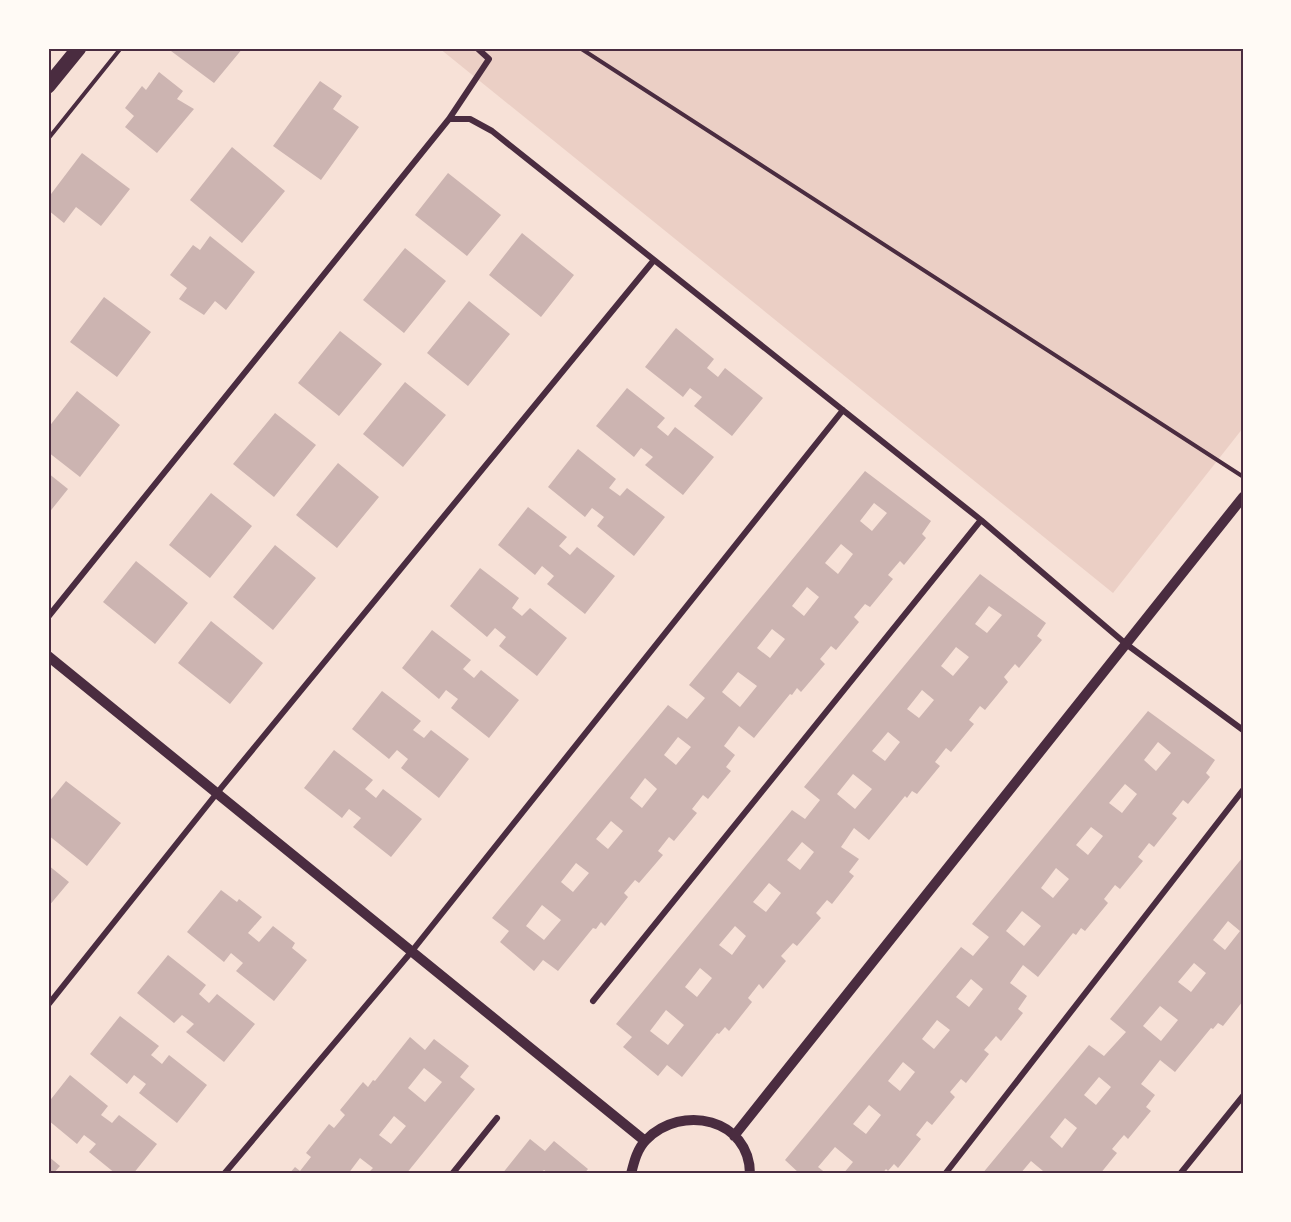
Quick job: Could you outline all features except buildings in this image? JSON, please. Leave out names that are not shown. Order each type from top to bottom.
[{"type":"main road","points":[[48,86],[79,48]]},
{"type":"street","points":[[48,617],[448,119],[489,59],[477,48]]},
{"type":"street","points":[[448,119],[470,119],[492,131],[981,520],[1126,644],[1243,730]]},
{"type":"street","points":[[48,1005],[218,793],[654,260]]},
{"type":"street","points":[[224,1174],[412,951],[843,410]]},
{"type":"street","points":[[734,1136],[1243,497]]},
{"type":"street","points":[[593,1001],[981,520]]},
{"type":"street","points":[[48,656],[645,1141]]},
{"type":"street","points":[[945,1174],[1243,790]]},
{"type":"street","points":[[1180,1174],[1243,1096]]},
{"type":"street","points":[[452,1174],[497,1118]]},
{"type":"street","points":[[631,1174],[636,1155],[645,1141],[665,1125],[687,1119],[707,1121],[723,1127],[734,1136],[744,1148],[750,1164],[750,1174]]},
{"type":"path","points":[[48,139],[121,48]]},
{"type":"path","points":[[580,48],[1243,476]]},
{"type":"shaded area","points":[[439,48],[1243,48],[1243,428],[1113,593]]}]
